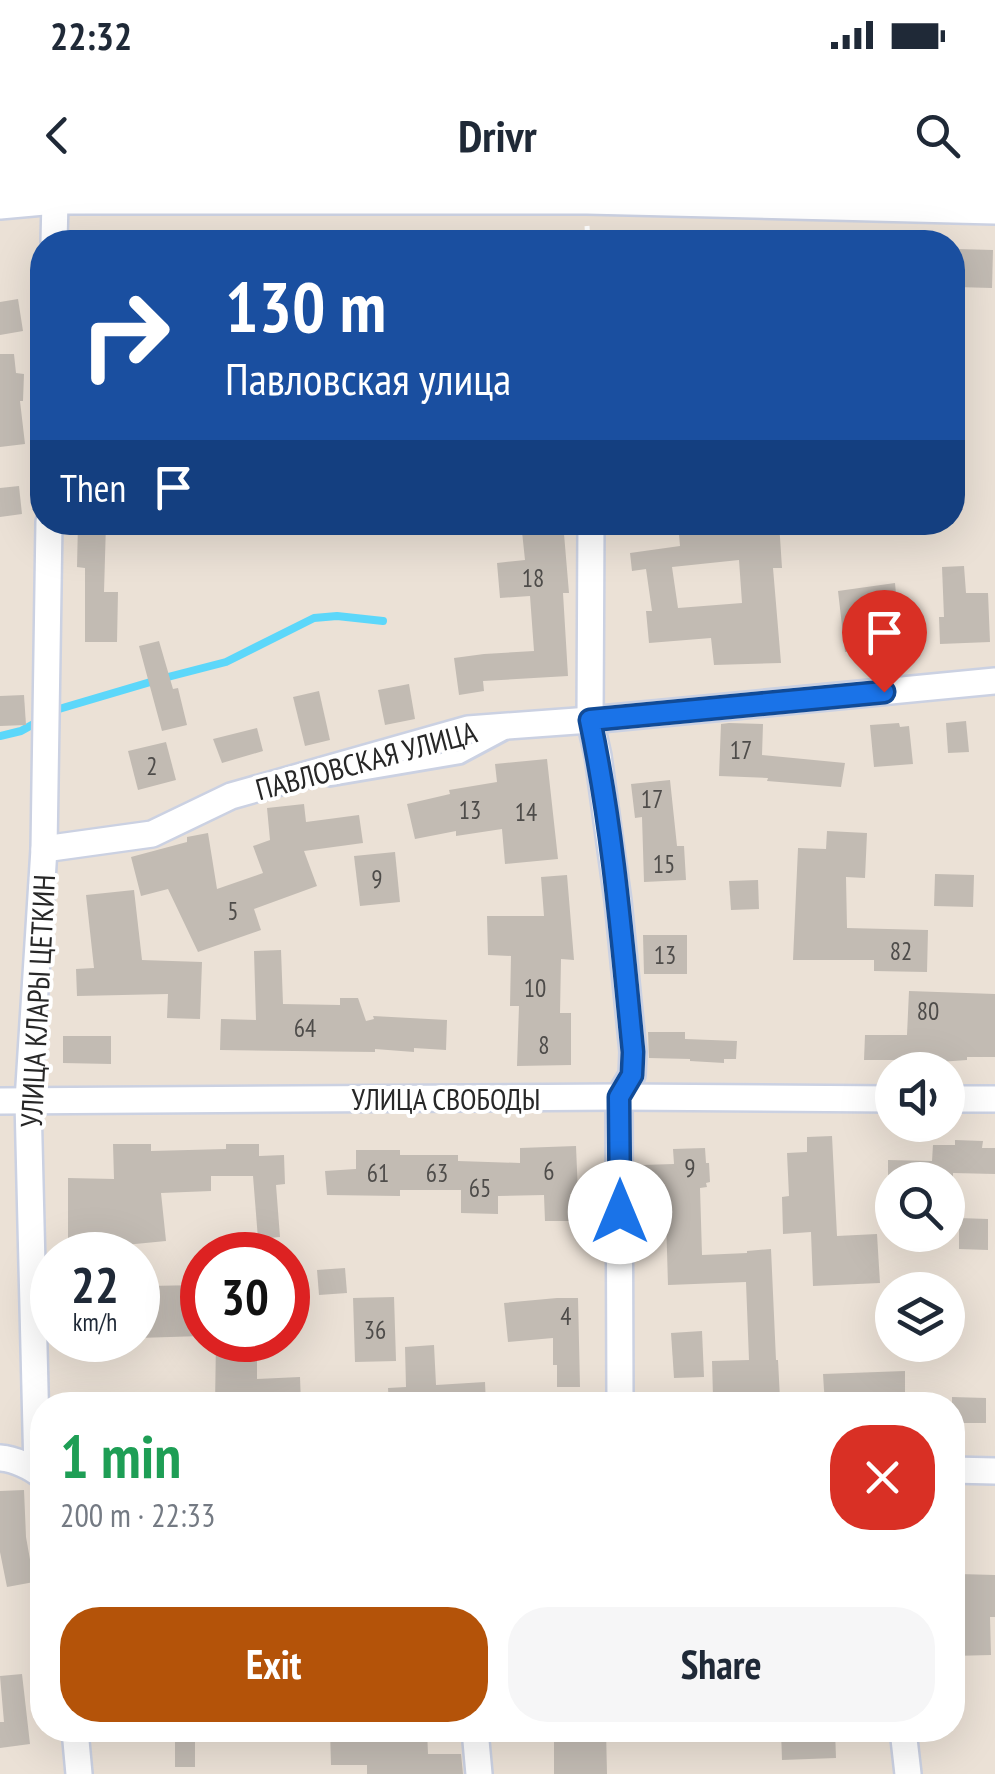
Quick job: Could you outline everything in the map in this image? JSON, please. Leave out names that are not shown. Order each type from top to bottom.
[{"type":"street","points":[[54,230],[55,200]]},
{"type":"street","points":[[0,206],[55,200],[587,200],[995,211]]},
{"type":"street","name":"УЛИЦА КЛАРЫ ЦЕТКИН","points":[[37,1392],[28,1101],[44,849],[49,535]]},
{"type":"street","points":[[592,535],[590,720],[618,901],[633,1052],[632,1075],[619,1097],[620,1392]]},
{"type":"street","name":"ПАВЛОВСКАЯ УЛИЦА","points":[[44,849],[152,834],[232,796],[468,729],[995,681]]},
{"type":"street","name":"УЛИЦА СВОБОДЫ","points":[[0,1101],[875,1099]]},
{"type":"street","points":[[965,1099],[995,1099]]},
{"type":"street","points":[[0,1458],[30,1469]]},
{"type":"street","points":[[965,1470],[995,1471]]},
{"type":"street","points":[[76,1742],[79,1774]]},
{"type":"street","points":[[476,1742],[480,1774]]},
{"type":"street","points":[[904,1742],[908,1774]]},
{"type":"building","points":[[965,249],[993,250],[992,288],[965,287]]},
{"type":"building","points":[[18,299],[23,331],[0,335],[0,302]]},
{"type":"building","points":[[0,354],[14,354],[16,373],[24,374],[20,401],[25,444],[0,447]]},
{"type":"building","points":[[19,486],[22,514],[0,517],[0,488]]},
{"type":"building","points":[[78,535],[106,535],[104,592],[118,592],[117,642],[85,642],[85,568],[77,567]]},
{"type":"building","points":[[522,535],[564,535],[569,593],[563,593],[568,676],[483,681],[484,691],[459,695],[454,658],[534,651],[530,596],[500,598],[497,563],[525,560]]},
{"type":"building","points":[[679,535],[780,535],[782,568],[773,568],[781,663],[714,665],[711,638],[649,643],[646,611],[652,611],[646,569],[632,571],[630,553],[680,546]],"holes":[[[739,560],[742,603],[678,608],[672,567]]]},
{"type":"building","points":[[964,566],[966,593],[988,593],[990,642],[940,644],[939,617],[944,617],[942,567]]},
{"type":"building","points":[[895,583],[896,648],[845,652],[838,591]]},
{"type":"building","points":[[159,641],[173,689],[178,688],[187,725],[162,731],[139,646]]},
{"type":"building","points":[[409,684],[415,719],[385,725],[378,690]]},
{"type":"building","points":[[319,691],[330,740],[305,746],[293,697]]},
{"type":"building","points":[[24,695],[26,725],[0,726],[0,696]]},
{"type":"building","points":[[966,721],[969,752],[948,753],[946,723]]},
{"type":"building","points":[[899,723],[900,727],[909,726],[913,764],[874,767],[870,725]]},
{"type":"building","points":[[721,724],[763,724],[762,755],[845,763],[841,787],[719,776]]},
{"type":"building","points":[[257,728],[263,751],[222,763],[213,739]]},
{"type":"building","points":[[166,742],[176,780],[138,790],[128,751]]},
{"type":"building","points":[[547,759],[558,859],[505,864],[502,829],[456,836],[456,831],[415,839],[407,804],[450,794],[449,790],[497,782],[495,764]]},
{"type":"building","points":[[670,780],[677,846],[684,846],[686,880],[644,882],[642,817],[635,818],[631,784]]},
{"type":"building","points":[[304,804],[306,822],[359,815],[363,843],[304,851],[317,886],[254,909],[261,930],[198,952],[168,889],[141,896],[131,857],[208,833],[217,889],[263,873],[253,846],[270,840],[267,808]]},
{"type":"building","points":[[827,831],[867,833],[865,878],[846,877],[847,928],[928,930],[927,972],[874,971],[874,960],[793,960],[798,848],[826,849]]},
{"type":"building","points":[[395,852],[400,902],[360,906],[354,856]]},
{"type":"building","points":[[935,874],[974,875],[973,907],[934,906]]},
{"type":"building","points":[[567,875],[574,960],[561,959],[560,1013],[571,1013],[571,1065],[517,1066],[519,1006],[510,1006],[511,956],[488,955],[487,916],[544,916],[541,877]]},
{"type":"building","points":[[758,880],[759,909],[731,910],[729,881]]},
{"type":"building","points":[[134,890],[142,960],[202,962],[200,1019],[167,1018],[168,994],[77,996],[76,969],[94,968],[86,895]]},
{"type":"building","points":[[643,935],[687,935],[687,974],[644,974]]},
{"type":"building","points":[[281,950],[283,1004],[340,1005],[340,998],[358,998],[366,1021],[374,1019],[373,1016],[447,1020],[446,1050],[220,1050],[221,1019],[256,1020],[254,951]]},
{"type":"building","points":[[909,991],[995,994],[995,1057],[965,1060],[965,1052],[875,1052],[875,1060],[864,1060],[865,1035],[907,1035]]},
{"type":"building","points":[[648,1032],[685,1032],[685,1039],[737,1041],[736,1059],[724,1059],[724,1063],[649,1058]]},
{"type":"building","points":[[63,1036],[111,1036],[111,1064],[63,1063]]},
{"type":"building","points":[[832,1136],[837,1236],[875,1234],[879,1272],[875,1272],[875,1283],[813,1286],[811,1232],[783,1234],[782,1197],[789,1196],[787,1153],[807,1152],[807,1137]]},
{"type":"building","points":[[965,1140],[983,1141],[982,1148],[995,1148],[995,1174],[965,1173],[965,1162],[888,1162],[932,1161],[933,1145],[955,1145]]},
{"type":"building","points":[[113,1144],[151,1144],[151,1151],[259,1144],[259,1156],[284,1155],[285,1184],[276,1185],[280,1232],[257,1232],[253,1176],[211,1176],[211,1191],[161,1193],[166,1241],[160,1242],[160,1232],[68,1232],[68,1178],[114,1179]]},
{"type":"building","points":[[576,1146],[578,1194],[570,1194],[572,1221],[545,1221],[544,1195],[498,1196],[498,1214],[461,1213],[461,1190],[400,1190],[400,1196],[327,1195],[325,1171],[356,1169],[356,1150],[400,1150],[400,1155],[458,1155],[458,1161],[520,1163],[520,1148]]},
{"type":"building","points":[[705,1148],[710,1182],[700,1188],[702,1255],[771,1249],[780,1392],[713,1392],[712,1361],[749,1360],[746,1282],[668,1285],[665,1184],[643,1185],[642,1165],[674,1164],[673,1149]]},
{"type":"building","points":[[965,1218],[988,1219],[988,1250],[965,1249]]},
{"type":"building","points":[[345,1268],[347,1293],[319,1295],[317,1270]]},
{"type":"building","points":[[180,1285],[180,1337],[160,1337],[160,1286]]},
{"type":"building","points":[[394,1297],[396,1361],[355,1362],[353,1298]]},
{"type":"building","points":[[578,1298],[580,1387],[557,1387],[553,1338],[508,1342],[504,1303]]},
{"type":"building","points":[[702,1331],[704,1377],[674,1378],[671,1333]]},
{"type":"building","points":[[434,1345],[436,1385],[485,1382],[485,1392],[388,1392],[388,1388],[406,1387],[405,1347]]},
{"type":"building","points":[[216,1362],[257,1362],[257,1379],[300,1377],[301,1392],[215,1392]]},
{"type":"building","points":[[905,1371],[905,1392],[824,1392],[823,1374]]},
{"type":"building","points":[[965,1397],[986,1398],[986,1423],[965,1423]]},
{"type":"building","points":[[24,1490],[30,1583],[7,1587],[0,1552],[0,1491]]},
{"type":"building","points":[[965,1574],[995,1575],[991,1655],[965,1656]]},
{"type":"building","points":[[22,1674],[30,1744],[0,1748],[0,1722],[4,1722],[0,1676]]},
{"type":"building","points":[[175,1742],[195,1742],[195,1767],[175,1767]]},
{"type":"building","points":[[330,1742],[428,1742],[428,1754],[461,1754],[463,1774],[367,1774],[367,1765],[331,1765]]},
{"type":"building","points":[[554,1742],[606,1742],[607,1774],[554,1774]]},
{"type":"building","points":[[781,1742],[835,1742],[836,1758],[782,1760]]},
{"type":"waterway","points":[[51,714],[226,662],[314,618],[383,621]]},
{"type":"waterway","points":[[0,736],[39,721]]},
{"type":"route","points":[[620,1212],[619,1097],[632,1075],[633,1052],[618,901],[590,720],[884,692]]}]
